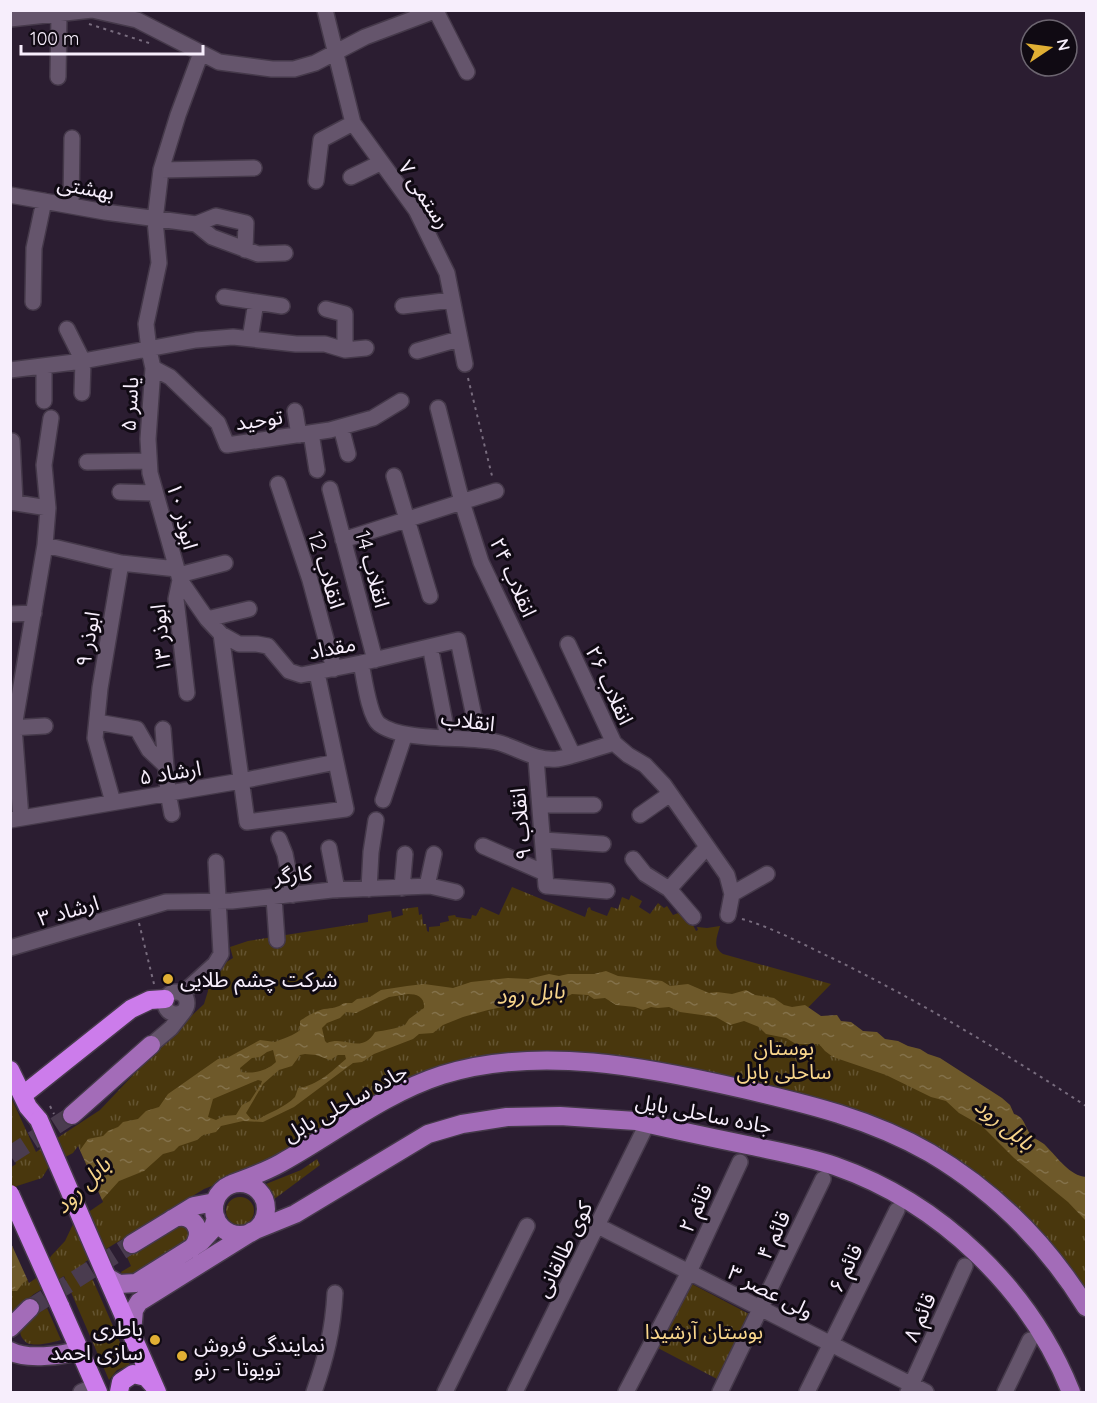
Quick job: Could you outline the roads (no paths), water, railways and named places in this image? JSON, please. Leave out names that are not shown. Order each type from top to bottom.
[{"type":"highway","points":[[30,1107],[123,1015],[140,1004],[167,999]]},
{"type":"highway","points":[[10,1070],[30,1107],[156,1389]]},
{"type":"highway","points":[[10,1194],[79,1350],[91,1390]]},
{"type":"highway","points":[[119,1392],[123,1380],[133,1374],[144,1376],[156,1389]]},
{"type":"main road","points":[[72,1115],[151,1045]]},
{"type":"main road","name":"جاده ساحلی بابل","points":[[232,1184],[283,1162],[398,1093],[458,1071],[540,1061],[588,1062],[662,1071],[837,1112],[880,1128],[921,1148],[960,1172],[1005,1208],[1052,1258],[1086,1307]]},
{"type":"main road","name":"جاده ساحلی بایل","points":[[253,1231],[291,1216],[414,1142],[445,1128],[479,1121],[536,1116],[617,1119],[647,1124],[806,1157],[867,1179],[923,1210],[974,1251],[1018,1299],[1053,1353],[1071,1392]]},
{"type":"main road","points":[[106,1275],[119,1284],[132,1284],[201,1242],[215,1225],[216,1210],[222,1191],[232,1184],[250,1185],[263,1197],[265,1215],[259,1226],[140,1302],[134,1310],[132,1333]]},
{"type":"main road","points":[[132,1244],[194,1206],[216,1210]]},
{"type":"main road","points":[[216,1210],[222,1228],[232,1234],[253,1231]]},
{"type":"main road","points":[[172,1219],[182,1216],[196,1224],[198,1240],[191,1249]]},
{"type":"main road","points":[[10,1328],[30,1308]]},
{"type":"main road","points":[[10,1351],[17,1355],[27,1356],[67,1354],[79,1350]]},
{"type":"street","points":[[10,19],[92,10],[114,13],[137,20],[219,62],[272,69],[294,69],[315,63],[365,37],[436,11],[467,72]]},
{"type":"street","name":"رستمی ۷","points":[[325,10],[334,54],[353,123],[416,210],[447,273],[465,364]]},
{"type":"street","points":[[58,77],[59,14]]},
{"type":"street","name":"یاسر ۵","points":[[149,461],[148,439],[153,368],[146,324],[159,263],[155,220],[161,170],[201,53]]},
{"type":"street","points":[[316,181],[321,141],[353,123]]},
{"type":"street","points":[[71,206],[72,138]]},
{"type":"street","points":[[351,177],[380,163]]},
{"type":"street","points":[[161,170],[254,168]]},
{"type":"street","name":"بهشتی","points":[[10,195],[155,220],[196,224]]},
{"type":"street","points":[[33,302],[34,248],[44,201]]},
{"type":"street","points":[[245,250],[246,223],[216,216],[196,224],[212,237],[245,250],[258,254],[285,253]]},
{"type":"street","points":[[224,297],[282,306]]},
{"type":"street","points":[[403,306],[452,300]]},
{"type":"street","points":[[250,339],[256,302]]},
{"type":"street","points":[[326,309],[345,314],[345,350]]},
{"type":"street","points":[[68,329],[83,361],[82,393]]},
{"type":"street","points":[[10,370],[83,361],[196,340],[233,338],[296,344],[325,344],[345,350],[366,348]]},
{"type":"street","points":[[417,351],[459,339]]},
{"type":"street","points":[[44,366],[44,401]]},
{"type":"street","name":"توحید","points":[[153,368],[170,377],[218,423],[227,445],[341,427],[373,418],[401,401]]},
{"type":"street","name":"انقلاب ۲۴","points":[[438,408],[462,502],[481,562],[573,755]]},
{"type":"street","points":[[295,411],[317,470]]},
{"type":"street","points":[[16,819],[12,728],[45,545],[48,508],[44,465],[51,418]]},
{"type":"street","points":[[341,427],[348,454]]},
{"type":"street","points":[[12,441],[13,502],[48,508]]},
{"type":"street","points":[[87,462],[149,461]]},
{"type":"street","name":"ابوذر ۱۰","points":[[149,461],[155,493],[178,574]]},
{"type":"street","points":[[394,476],[430,596]]},
{"type":"street","name":"انقلاب 12","points":[[278,484],[310,580],[334,669]]},
{"type":"street","name":"انقلاب 14","points":[[330,489],[368,662]]},
{"type":"street","points":[[343,540],[496,491]]},
{"type":"street","points":[[120,492],[155,493]]},
{"type":"street","points":[[45,545],[178,574],[225,563]]},
{"type":"street","name":"ابوذر ۹","points":[[112,802],[95,738],[100,687],[122,563]]},
{"type":"street","name":"مقداد","points":[[178,574],[207,619],[221,634],[239,644],[268,646],[289,671],[301,675],[368,662],[458,640],[479,740]]},
{"type":"street","name":"ابوذر ۱۳","points":[[178,574],[176,599],[186,693]]},
{"type":"street","points":[[207,619],[249,609]]},
{"type":"street","points":[[10,614],[34,613]]},
{"type":"street","points":[[221,634],[247,822],[346,809],[317,673]]},
{"type":"street","name":"انقلاب ۲۶","points":[[568,644],[614,743]]},
{"type":"street","points":[[432,656],[448,738]]},
{"type":"street","name":"انقلاب","points":[[368,662],[371,708],[377,723],[389,730],[405,734],[498,743],[536,758],[556,759],[614,743]]},
{"type":"street","points":[[97,722],[137,729],[149,750],[166,765]]},
{"type":"street","points":[[12,728],[45,726]]},
{"type":"street","points":[[163,729],[168,794],[172,814]]},
{"type":"street","points":[[383,800],[405,734]]},
{"type":"street","points":[[614,743],[645,765],[664,784],[727,875],[732,894],[728,915]]},
{"type":"street","name":"انقلاب ۹","points":[[536,758],[546,879]]},
{"type":"street","name":"ارشاد ۵","points":[[16,819],[241,781],[336,762]]},
{"type":"street","points":[[640,815],[670,794]]},
{"type":"street","points":[[540,805],[594,805]]},
{"type":"street","points":[[369,889],[376,820]]},
{"type":"street","points":[[279,839],[285,854],[293,895]]},
{"type":"street","points":[[543,840],[603,844]]},
{"type":"street","points":[[483,846],[546,879],[607,891]]},
{"type":"street","points":[[669,889],[707,847]]},
{"type":"street","points":[[329,848],[337,890]]},
{"type":"street","points":[[402,888],[405,854]]},
{"type":"street","points":[[427,886],[434,854]]},
{"type":"street","points":[[633,860],[645,874],[669,889],[693,917]]},
{"type":"street","points":[[151,1045],[162,1025],[167,999],[215,964],[221,954],[216,862]]},
{"type":"street","points":[[732,894],[768,874]]},
{"type":"street","name":"کارگر","points":[[136,911],[166,902],[218,902],[337,890],[427,886],[456,892]]},
{"type":"street","points":[[274,898],[278,940]]},
{"type":"street","name":"ارشاد ۳","points":[[10,948],[136,911]]},
{"type":"street","points":[[151,1045],[171,1028],[185,1010],[175,1014],[170,1013],[167,999]]},
{"type":"street","name":"کوی طالقانی","points":[[515,1392],[647,1124]]},
{"type":"street","name":"قائم ۲","points":[[626,1392],[689,1272],[740,1162]]},
{"type":"street","name":"قائم ۴","points":[[720,1392],[823,1179]]},
{"type":"street","name":"قائم ۶","points":[[807,1392],[897,1210]]},
{"type":"street","points":[[445,1392],[527,1226]]},
{"type":"street","name":"ولی عصر ۳","points":[[598,1226],[831,1344],[909,1389],[926,1392]]},
{"type":"street","name":"قائم ۸","points":[[909,1389],[965,1266]]},
{"type":"street","points":[[314,1392],[327,1353],[333,1323],[335,1293]]},
{"type":"street","points":[[1005,1392],[1030,1340]]},
{"type":"water","name":"بابل رود","points":[[606,971],[618,976],[662,981],[670,986],[688,984],[709,993],[732,994],[746,990],[755,995],[774,998],[784,1005],[792,1007],[805,1005],[821,1016],[837,1015],[841,1021],[851,1022],[863,1031],[877,1032],[885,1039],[898,1041],[940,1058],[1002,1098],[1010,1105],[1014,1114],[1022,1120],[1033,1137],[1044,1144],[1069,1170],[1086,1177],[1086,1221],[1068,1202],[1014,1158],[982,1126],[959,1113],[946,1101],[931,1097],[886,1075],[833,1057],[819,1044],[796,1044],[786,1038],[766,1034],[759,1027],[744,1021],[730,1025],[716,1017],[680,1012],[669,1007],[651,1007],[643,1010],[616,1005],[605,998],[594,999],[588,995],[572,994],[562,999],[531,1001],[488,1010],[443,1025],[433,1033],[419,1034],[413,1039],[374,1054],[362,1062],[353,1063],[294,1107],[263,1122],[243,1121],[221,1126],[216,1132],[203,1135],[197,1140],[179,1146],[174,1151],[163,1154],[144,1171],[119,1181],[102,1200],[75,1217],[29,1279],[17,1291],[11,1291],[10,1195],[44,1180],[78,1153],[88,1139],[103,1136],[123,1122],[138,1119],[146,1111],[159,1107],[168,1094],[218,1059],[227,1058],[260,1040],[275,1042],[288,1037],[300,1030],[300,1021],[312,1014],[370,997],[381,990],[424,984],[453,988],[471,982],[508,978],[528,979],[549,974],[559,976]],"holes":[[[408,994],[417,996],[422,999],[424,1008],[409,1019],[405,1025],[375,1032],[370,1039],[364,1042],[334,1041],[327,1043],[325,1041],[322,1028],[327,1023],[340,1018],[346,1012],[356,1013],[389,997]],[[273,1050],[276,1062],[260,1071],[241,1072],[240,1068],[252,1058],[260,1057]],[[300,1055],[316,1055],[330,1060],[338,1055],[345,1055],[346,1059],[318,1081],[298,1088],[295,1097],[287,1104],[257,1120],[251,1119],[246,1113],[263,1084],[279,1070],[292,1066]],[[258,1080],[262,1081],[250,1101],[242,1105],[236,1115],[224,1116],[216,1120],[208,1117],[213,1099]]]},
{"type":"tunnel","points":[[10,1155],[72,1115]]},
{"type":"tunnel","points":[[30,1308],[132,1244]]},
{"type":"place","name":"شرکت چشم طلایی","points":[[168,979]]},
{"type":"place","name":"باطری سازی احمد","points":[[155,1340]]},
{"type":"place","name":"نمایندگی فروش تویوتا - رنو","points":[[182,1356]]},
{"type":"park label","name":"بوستان ساحلی بابل","points":[[784,1059]]},
{"type":"park label","name":"بوستان آرشیدا","points":[[704,1331]]}]
